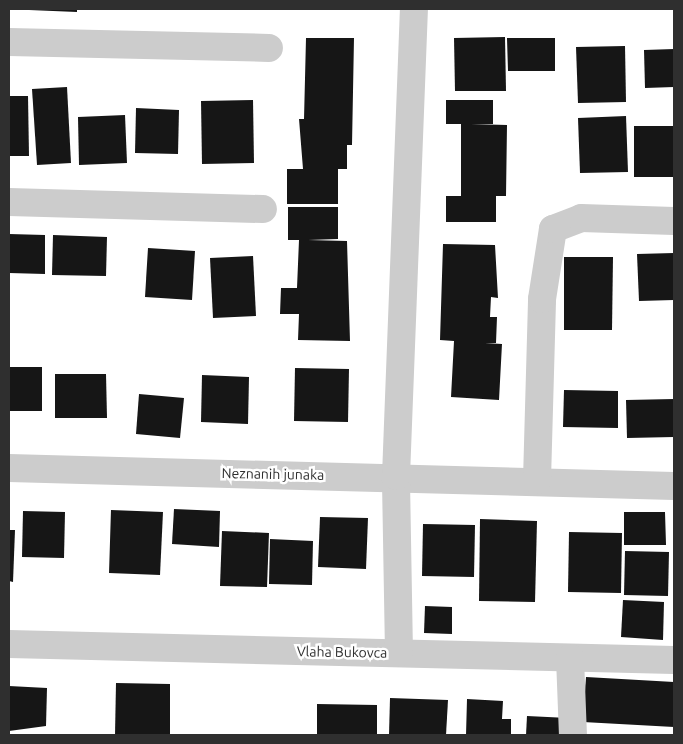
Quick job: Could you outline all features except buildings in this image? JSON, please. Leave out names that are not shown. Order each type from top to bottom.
[{"type":"street","points":[[399,653],[396,476],[414,9]]},
{"type":"street","points":[[9,42],[269,48]]},
{"type":"street","points":[[9,202],[263,209]]},
{"type":"street","points":[[537,480],[542,299],[553,229],[581,218],[674,221]]},
{"type":"street","name":"Neznanih junaka","points":[[9,468],[396,476],[674,486]]},
{"type":"street","name":"Vlaha Bukovca","points":[[9,644],[674,660]]},
{"type":"street","points":[[570,658],[573,735]]}]
